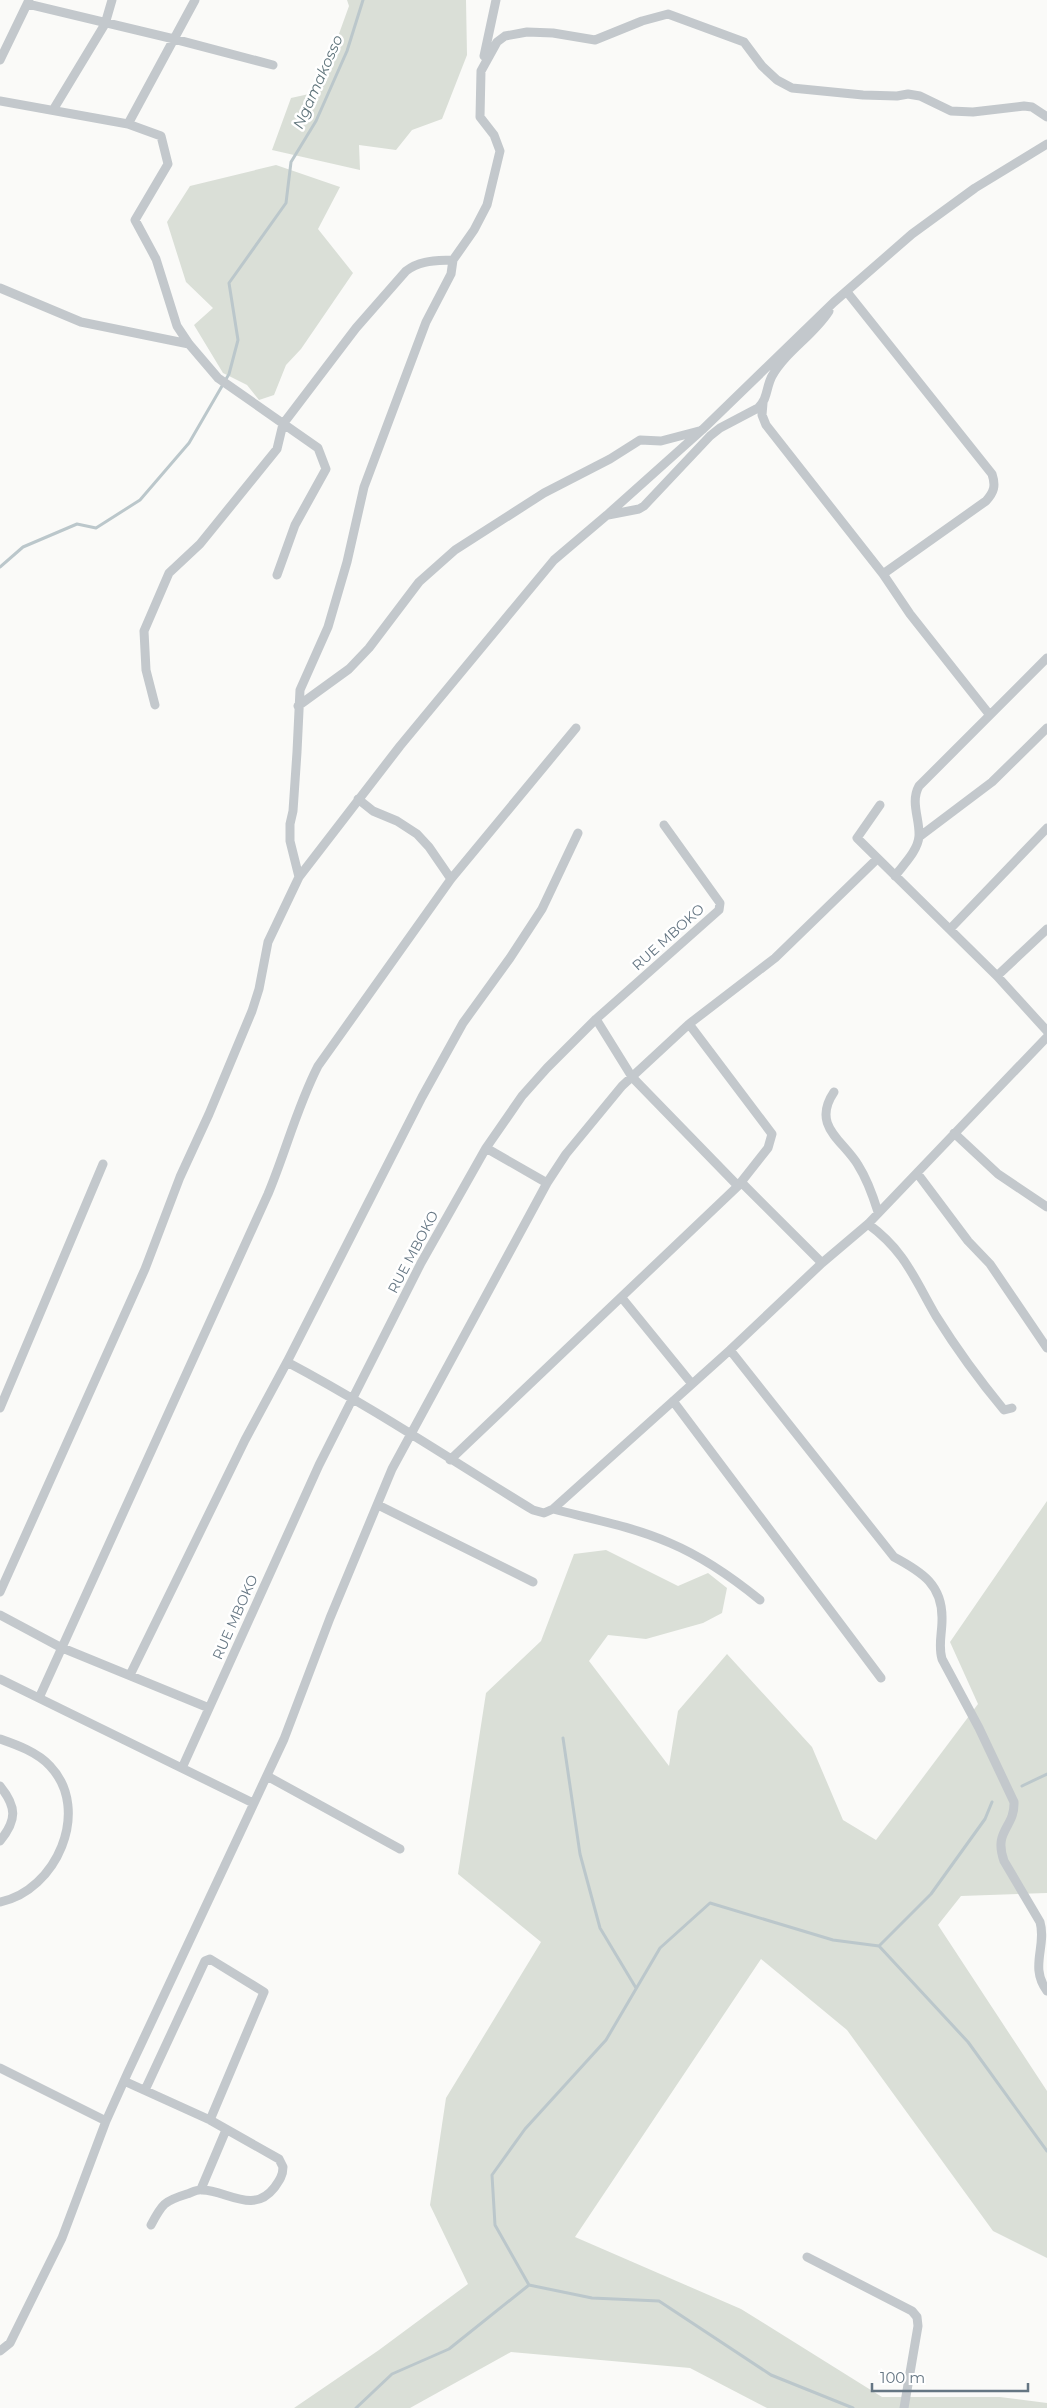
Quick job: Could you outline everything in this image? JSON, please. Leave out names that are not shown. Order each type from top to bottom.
[{"type":"street","points":[[53,110],[105,24],[112,0]]},
{"type":"street","points":[[128,124],[195,0]]},
{"type":"street","points":[[299,876],[290,841],[290,824],[293,811],[300,690],[314,660],[333,609],[347,562],[364,487],[426,322],[451,274],[453,260],[474,230],[487,205],[500,151],[494,136],[480,117],[480,71],[496,0]]},
{"type":"street","points":[[0,60],[28,2],[105,24],[174,39],[273,65]]},
{"type":"street","points":[[480,71],[492,48],[505,36],[527,32],[595,40],[642,21],[668,14],[744,42],[762,66],[778,80],[792,88],[863,95],[908,94],[920,96],[951,110],[973,112],[1024,106],[1032,107],[1047,117]]},
{"type":"street","points":[[0,101],[128,124],[160,136],[168,164],[135,220],[156,259],[178,326],[189,344],[218,378],[318,448],[326,470],[295,525],[276,575]]},
{"type":"street","points":[[0,1592],[145,1269],[180,1177],[209,1114],[252,1011],[260,989],[268,942],[299,876],[487,638],[522,599],[536,578],[554,560],[608,515],[702,430],[834,302],[912,234],[975,188],[1047,144]]},
{"type":"street","points":[[156,705],[146,670],[144,630],[169,573],[200,544],[277,449],[282,424],[356,328],[406,271],[414,264],[453,260]]},
{"type":"street","points":[[0,288],[81,322],[189,344]]},
{"type":"street","points":[[847,292],[992,474],[995,487],[986,501],[883,574]]},
{"type":"street","points":[[834,302],[823,321],[772,377],[763,403],[762,415],[766,425],[883,574],[910,614],[989,714]]},
{"type":"street","points":[[608,515],[644,506],[710,436],[726,425],[749,414],[763,403]]},
{"type":"street","points":[[298,706],[349,669],[369,648],[419,582],[455,550],[544,493],[610,459],[640,440],[661,441],[702,430]]},
{"type":"street","points":[[895,876],[916,847],[919,837],[915,800],[918,786],[1047,658]]},
{"type":"street","points":[[39,1698],[60,1647],[268,1194],[285,1155],[303,1095],[318,1066],[451,879],[576,728]]},
{"type":"street","points":[[919,837],[992,782],[1047,728]]},
{"type":"street","points":[[358,799],[373,811],[397,821],[417,834],[429,846],[451,879]]},
{"type":"street","points":[[880,805],[857,838],[997,976],[1047,1032]]},
{"type":"street","name":"RUE MBOKO","points":[[182,1768],[284,1542],[353,1397],[421,1263],[486,1148],[522,1096],[596,1019],[721,907],[717,898],[664,825]]},
{"type":"street","points":[[950,929],[1047,828]]},
{"type":"street","points":[[130,1675],[245,1440],[287,1362],[422,1097],[463,1023],[510,958],[542,908],[578,833]]},
{"type":"street","points":[[0,2351],[10,2343],[62,2238],[106,2121],[267,1776],[409,1434],[547,1183],[566,1154],[622,1086],[688,1024],[775,958],[877,859]]},
{"type":"street","points":[[997,976],[1047,929]]},
{"type":"street","points":[[596,1019],[632,1077],[822,1263]]},
{"type":"street","points":[[450,1460],[740,1184],[768,1148],[772,1134],[688,1024]]},
{"type":"street","points":[[287,1362],[353,1397],[532,1510],[544,1513],[553,1509],[730,1350],[822,1263],[868,1224],[1047,1037]]},
{"type":"street","points":[[834,1092],[826,1103],[828,1123],[837,1141],[858,1165],[878,1212]]},
{"type":"street","points":[[954,1133],[998,1174],[1047,1207]]},
{"type":"street","points":[[486,1148],[547,1183]]},
{"type":"street","points":[[0,1408],[103,1164]]},
{"type":"street","points":[[917,1172],[968,1241],[990,1264],[1047,1348]]},
{"type":"street","points":[[868,1224],[888,1238],[901,1254],[942,1324],[992,1396],[1004,1410],[1012,1408]]},
{"type":"street","points":[[622,1298],[692,1384]]},
{"type":"street","points":[[730,1350],[894,1557],[919,1570],[931,1581],[938,1593],[942,1620],[939,1650],[942,1659],[980,1728],[1014,1802],[1014,1812],[1001,1835],[1000,1852],[1043,1930],[1038,1953],[1039,1975],[1047,1991]]},
{"type":"street","points":[[673,1401],[880,1678]]},
{"type":"street","points":[[378,1505],[533,1582]]},
{"type":"street","points":[[553,1509],[648,1534],[670,1543],[728,1576],[760,1600]]},
{"type":"street","points":[[0,1615],[60,1647],[209,1708]]},
{"type":"street","points":[[0,1679],[253,1803]]},
{"type":"street","points":[[0,1739],[28,1750],[51,1766],[63,1787],[68,1817],[67,1833],[61,1848],[44,1874],[22,1893],[0,1902]]},
{"type":"street","points":[[267,1776],[400,1849]]},
{"type":"street","points":[[0,1786],[12,1801],[14,1811],[8,1831],[0,1841]]},
{"type":"street","points":[[144,2090],[206,1961],[210,1959],[264,1992],[210,2120]]},
{"type":"street","points":[[0,2068],[106,2121]]},
{"type":"street","points":[[124,2081],[210,2120],[279,2160],[283,2167],[279,2181],[263,2198],[234,2200],[201,2189],[167,2201],[151,2225]]},
{"type":"street","points":[[201,2189],[226,2130]]},
{"type":"street","points":[[806,2257],[912,2311],[917,2317],[918,2326],[904,2408]]},
{"type":"shaded area","points":[[347,0],[466,0],[467,55],[442,119],[412,130],[396,150],[359,145],[360,170],[272,150],[291,98],[318,92],[349,6]]},
{"type":"shaded area","points":[[276,165],[340,187],[318,229],[353,273],[301,349],[286,365],[274,395],[259,400],[247,385],[223,373],[194,325],[213,308],[186,282],[167,222],[190,186]]},
{"type":"shaded area","points":[[1047,1501],[1047,1893],[961,1896],[938,1925],[1047,2091],[1047,2258],[993,2231],[847,2030],[761,1959],[575,2237],[741,2309],[882,2397],[1000,2397],[1047,2403],[1047,2408],[767,2408],[690,2368],[511,2352],[410,2408],[294,2408],[379,2350],[468,2284],[430,2205],[446,2098],[541,1942],[458,1874],[486,1693],[541,1641],[574,1554],[606,1550],[678,1586],[708,1573],[727,1588],[722,1613],[703,1623],[646,1639],[608,1635],[589,1661],[669,1766],[678,1711],[727,1654],[812,1747],[843,1820],[876,1840],[978,1704],[950,1642]]},
{"type":"waterway","name":"Ngamakosso","points":[[0,567],[23,547],[77,524],[96,528],[140,500],[189,443],[229,374],[238,340],[229,283],[286,203],[291,162],[316,121],[347,51],[363,0]]},
{"type":"waterway","points":[[563,1738],[580,1854],[600,1928],[636,1988]]},
{"type":"waterway","points":[[1022,1786],[1047,1774]]},
{"type":"waterway","points":[[356,2408],[392,2374],[449,2349],[529,2285],[495,2225],[492,2175],[525,2129],[606,2040],[660,1948],[710,1903],[833,1940],[879,1946],[931,1894],[985,1819],[992,1802]]},
{"type":"waterway","points":[[879,1946],[968,2042],[1047,2151]]},
{"type":"waterway","points":[[529,2285],[592,2298],[659,2301],[771,2375],[853,2408]]}]
